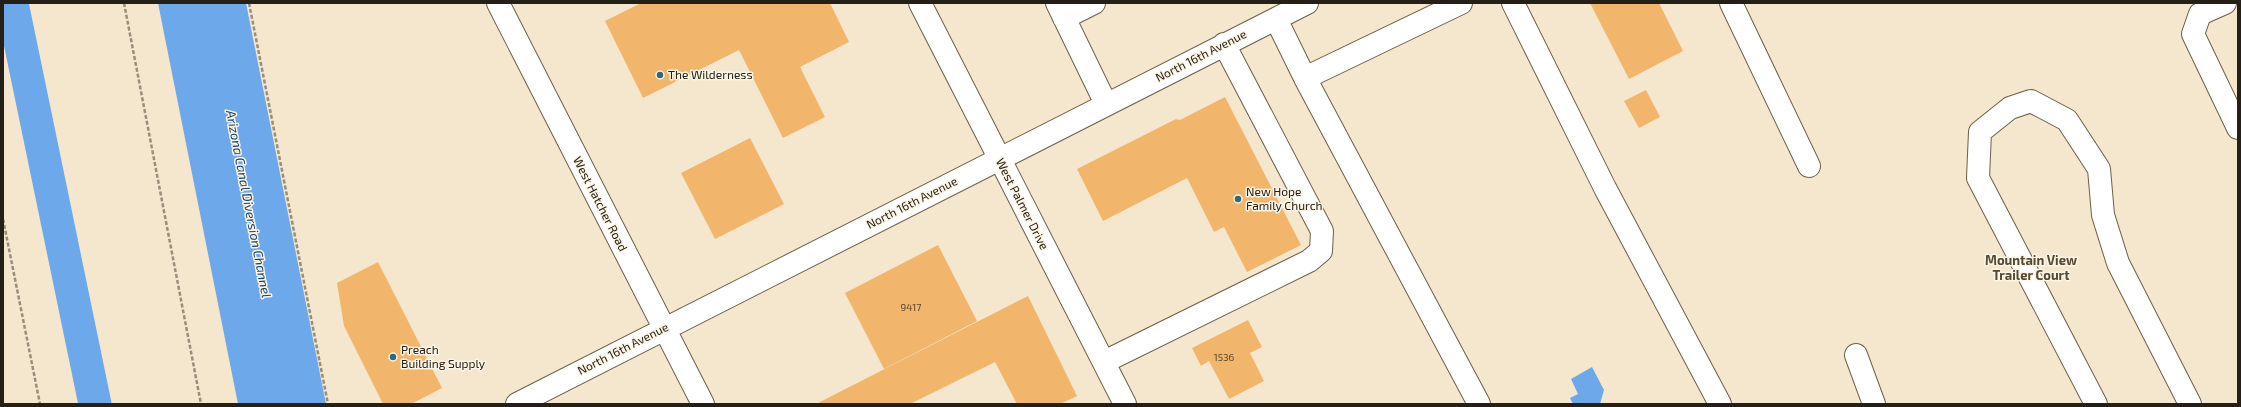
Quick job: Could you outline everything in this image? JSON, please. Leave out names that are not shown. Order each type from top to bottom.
[{"type":"street","name":"West Hatcher Road","points":[[498,3],[703,404]]},
{"type":"street","name":"West Palmer Drive","points":[[920,3],[1125,404]]},
{"type":"street","points":[[1094,3],[1061,10],[1106,104]]},
{"type":"street","points":[[1305,78],[1461,3]]},
{"type":"street","points":[[1513,3],[1605,188],[1720,404]]},
{"type":"street","points":[[1731,3],[1809,166]]},
{"type":"street","points":[[2225,3],[2200,14],[2193,34],[2238,128]]},
{"type":"street","name":"North 16th Avenue","points":[[517,404],[663,328],[999,159],[1291,9]]},
{"type":"street","points":[[1291,9],[1305,78],[1479,404]]},
{"type":"street","points":[[1104,362],[1308,261],[1321,251],[1322,231],[1224,44]]},
{"type":"street","points":[[2096,404],[1978,178],[1980,132],[2010,108],[2031,101],[2067,120],[2098,169],[2103,215],[2118,263],[2190,404]]},
{"type":"street","points":[[1856,355],[1874,404]]},
{"type":"path","points":[[124,3],[201,404]]},
{"type":"path","points":[[249,3],[328,404]]},
{"type":"path","points":[[3,219],[40,404]]},
{"type":"water","name":"Arizona Canal Diversion Channel","points":[[158,3],[246,3],[326,404],[238,404]]},
{"type":"water","points":[[1592,367],[1604,390],[1600,404],[1573,404],[1570,398],[1578,394],[1571,379]]},
{"type":"building","name":"The Wilderness","points":[[641,3],[830,3],[849,42],[800,67],[825,117],[783,138],[739,50],[643,98],[605,21]]},
{"type":"building","points":[[1590,3],[1659,3],[1683,51],[1629,79]]},
{"type":"building","points":[[1646,90],[1660,117],[1639,128],[1624,101]]},
{"type":"building","name":"New Hope Family Church","points":[[1225,97],[1301,245],[1247,272],[1224,227],[1214,232],[1187,178],[1103,221],[1077,169],[1176,119],[1180,120]]},
{"type":"building","points":[[750,138],[784,204],[715,239],[681,173]]},
{"type":"building","points":[[938,245],[977,321],[884,369],[845,293]]},
{"type":"building","name":"Preach Building Supply","points":[[378,262],[442,388],[411,404],[383,404],[344,326],[337,283]]},
{"type":"building","points":[[1028,296],[1077,396],[1060,404],[1017,404],[995,362],[910,404],[816,404]]},
{"type":"building","points":[[1248,320],[1262,347],[1250,353],[1264,381],[1229,399],[1209,361],[1201,366],[1192,348]]},
{"type":"waterway","points":[[12,3],[95,404]]},
{"type":"place","name":"The Wilderness","points":[[660,75]]},
{"type":"place","name":"New Hope Family Church","points":[[1238,199]]},
{"type":"place","name":"Preach Building Supply","points":[[393,357]]},
{"type":"district","name":"Mountain View Trailer Court","points":[[2031,268]]}]
